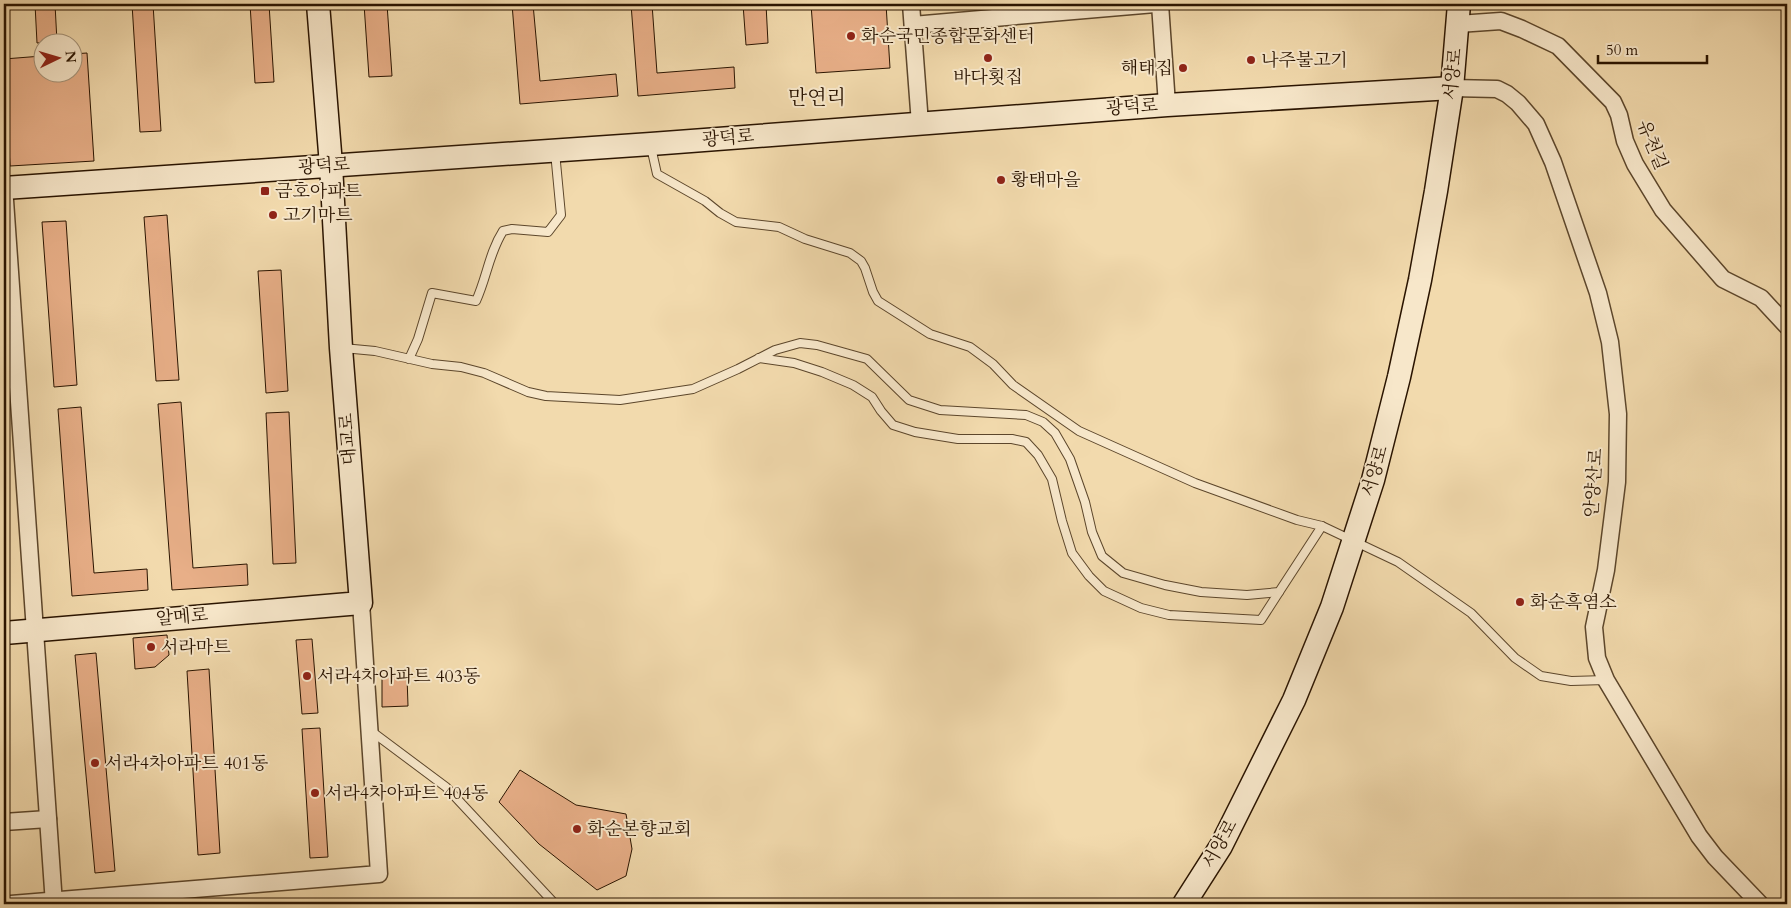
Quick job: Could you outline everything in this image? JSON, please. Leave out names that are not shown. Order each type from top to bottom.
[{"type":"street","name":"대교로","points":[[101,901],[379,874],[361,603],[341,348],[331,165],[318,4]]},
{"type":"street","points":[[911,4],[920,124]]},
{"type":"street","points":[[913,25],[1155,4]]},
{"type":"street","points":[[1160,4],[1168,104]]},
{"type":"street","name":"서양로","points":[[1184,904],[1221,846],[1294,700],[1332,607],[1373,480],[1399,377],[1420,280],[1452,88],[1459,14]]},
{"type":"street","name":"유천길","points":[[1459,14],[1501,21],[1522,28],[1558,46],[1613,102],[1619,115],[1625,141],[1635,164],[1663,210],[1723,279],[1761,298],[1787,326]]},
{"type":"street","name":"광덕로","points":[[4,187],[651,144],[1168,104],[1452,88]]},
{"type":"street","name":"안양산로","points":[[1452,88],[1497,89],[1507,94],[1518,103],[1536,124],[1553,162],[1598,293],[1610,342],[1618,414],[1617,482],[1606,570],[1594,627],[1597,658],[1606,680],[1699,836],[1760,904]]},
{"type":"street","points":[[4,187],[54,903]]},
{"type":"street","name":"알메로","points":[[4,633],[361,603]]},
{"type":"street","points":[[4,822],[48,819]]},
{"type":"street","points":[[12,904],[101,901]]},
{"type":"lane","points":[[651,144],[657,174],[705,201],[720,213],[736,222],[779,228],[804,239],[850,253],[861,261],[872,292],[878,301],[930,334],[970,347],[993,364],[1013,385],[1079,431],[1195,483],[1297,520],[1322,526],[1398,562],[1470,613],[1515,658],[1541,676],[1571,681],[1606,680]]},
{"type":"lane","points":[[409,358],[418,339],[432,293],[476,301],[484,283],[492,251],[503,231],[548,232],[554,225],[561,215],[555,150]]},
{"type":"lane","points":[[341,348],[366,350],[461,367],[484,373],[528,392],[546,396],[620,400],[693,389],[775,350],[800,342],[817,345],[868,359],[909,400],[940,410],[1026,415],[1043,422],[1056,433],[1070,460],[1085,502],[1092,532],[1102,556],[1123,573],[1201,592],[1247,595],[1279,592]]},
{"type":"lane","points":[[758,358],[794,363],[853,385],[872,396],[881,411],[893,425],[915,432],[958,439],[1012,439],[1026,442],[1038,454],[1052,479],[1072,553],[1089,576],[1104,591],[1140,608],[1169,616],[1261,620],[1322,526]]},
{"type":"lane","points":[[370,730],[446,788],[555,904]]},
{"type":"building","points":[[35,4],[55,4],[56,32],[36,32]]},
{"type":"building","points":[[132,4],[153,4],[161,131],[140,132]]},
{"type":"building","points":[[250,4],[269,4],[274,82],[255,83]]},
{"type":"building","points":[[364,4],[387,4],[392,76],[369,77]]},
{"type":"building","points":[[512,4],[533,4],[540,81],[616,74],[618,96],[520,104]]},
{"type":"building","points":[[631,4],[652,4],[657,73],[734,67],[735,88],[638,96]]},
{"type":"building","points":[[743,4],[766,4],[768,43],[746,45]]},
{"type":"building","name":"화순국민종합문화센터","points":[[811,4],[886,4],[890,68],[816,73]]},
{"type":"building","points":[[82,53],[87,53],[94,161],[10,166],[4,59],[32,57],[32,82],[82,82]]},
{"type":"building","points":[[167,215],[179,380],[156,381],[144,217]]},
{"type":"building","points":[[66,221],[77,385],[54,387],[42,222]]},
{"type":"building","points":[[281,270],[288,391],[266,393],[258,271]]},
{"type":"building","points":[[181,402],[193,568],[247,564],[248,585],[172,590],[158,404]]},
{"type":"building","points":[[81,407],[94,573],[147,569],[148,590],[72,596],[58,409]]},
{"type":"building","points":[[289,412],[296,563],[273,564],[266,413]]},
{"type":"building","name":"서라마트","points":[[167,635],[169,655],[155,667],[135,669],[133,638]]},
{"type":"building","name":"서라4차아파트 403동","points":[[312,639],[318,713],[302,714],[296,640]]},
{"type":"building","name":"서라4차아파트 401동","points":[[96,653],[115,871],[95,873],[75,655]]},
{"type":"building","points":[[209,669],[220,853],[198,855],[187,671]]},
{"type":"building","points":[[382,676],[407,676],[408,706],[382,707]]},
{"type":"building","name":"서라4차아파트 404동","points":[[320,728],[328,857],[310,858],[302,729]]},
{"type":"building","points":[[4,764],[7,811],[4,811]]},
{"type":"building","name":"화순본향교회","points":[[520,770],[576,805],[626,814],[632,849],[626,876],[597,890],[539,844],[499,802]]},
{"type":"place","name":"화순국민종합문화센터","points":[[851,36]]},
{"type":"place","name":"바다횟집","points":[[988,58]]},
{"type":"place","name":"나주불고기","points":[[1251,60]]},
{"type":"place","name":"해태집","points":[[1183,68]]},
{"type":"place","name":"황태마을","points":[[1001,180]]},
{"type":"place","name":"금호아파트","points":[[265,191]]},
{"type":"place","name":"고기마트","points":[[273,215]]},
{"type":"place","name":"화순흑염소","points":[[1520,602]]},
{"type":"place","name":"서라마트","points":[[151,647]]},
{"type":"place","name":"서라4차아파트 403동","points":[[307,676]]},
{"type":"place","name":"서라4차아파트 401동","points":[[95,763]]},
{"type":"place","name":"서라4차아파트 404동","points":[[315,793]]},
{"type":"place","name":"화순본향교회","points":[[577,829]]},
{"type":"district","name":"만연리","points":[[817,97]]}]
